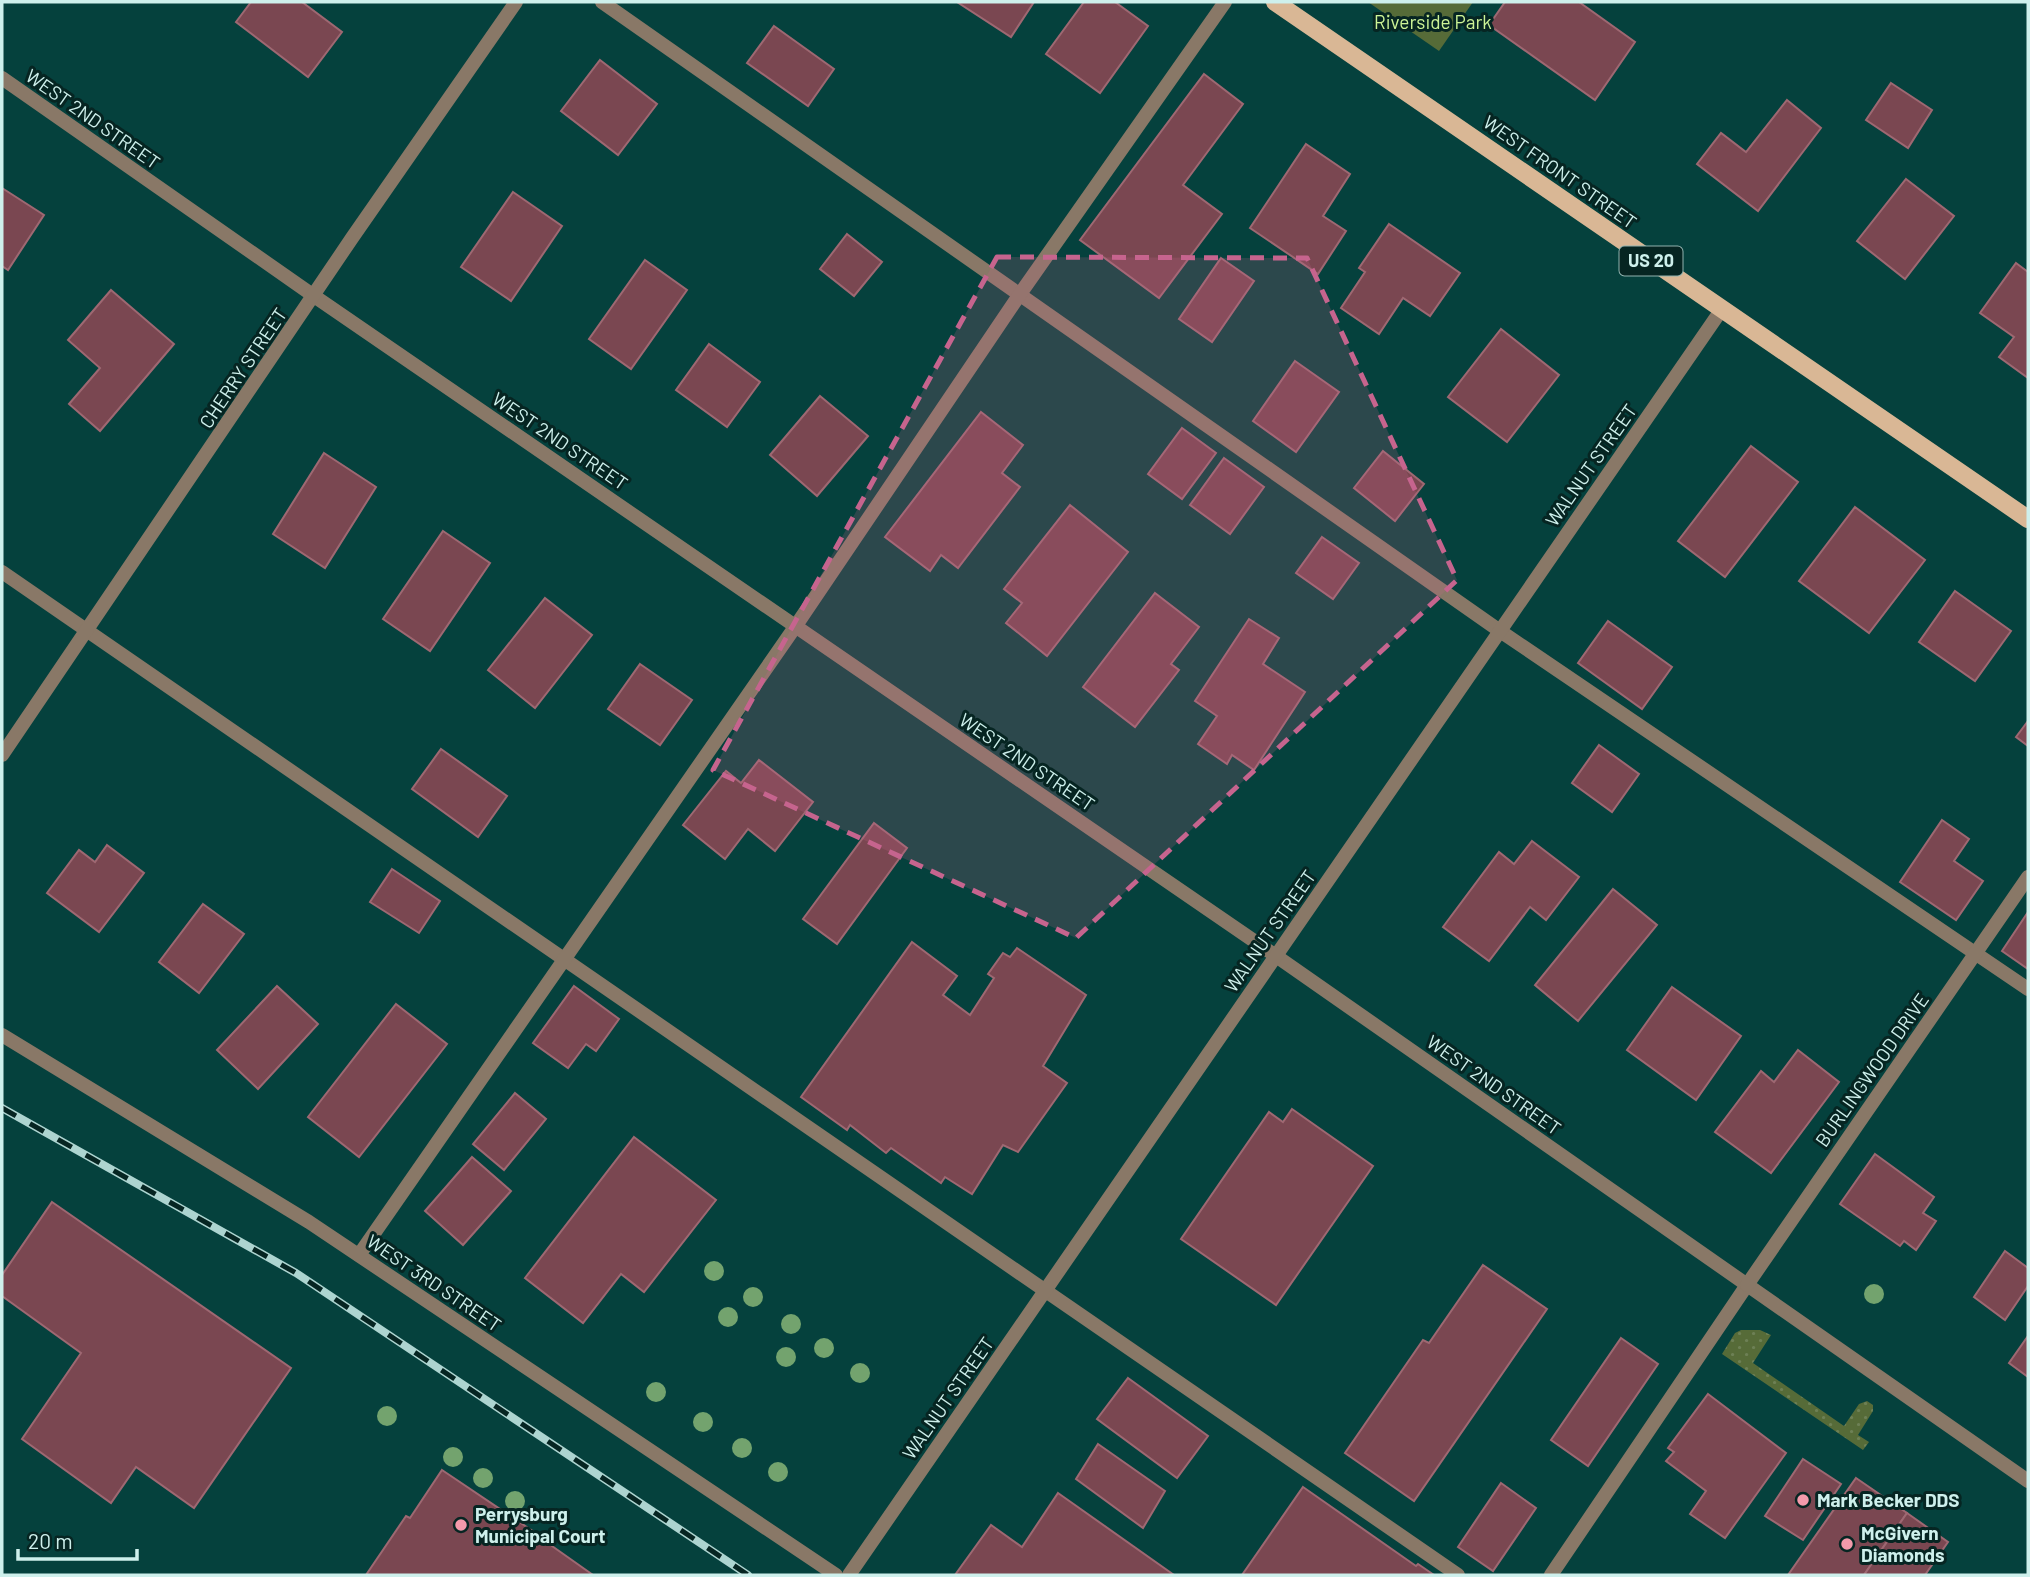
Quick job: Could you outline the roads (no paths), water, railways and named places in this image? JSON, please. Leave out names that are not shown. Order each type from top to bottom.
[{"type":"main road","name":"WEST FRONT STREET","points":[[1275,2],[2028,519]]},
{"type":"street","name":"CHERRY STREET","points":[[2,755],[516,2]]},
{"type":"street","points":[[601,2],[1500,632],[2028,989]]},
{"type":"street","points":[[359,1255],[795,626],[1020,294],[1225,2]]},
{"type":"street","name":"WEST 2ND STREET","points":[[2,78],[314,296],[1276,956],[2028,1481]]},
{"type":"street","name":"WALNUT STREET","points":[[849,1575],[1722,309]]},
{"type":"street","points":[[2,572],[1458,1575]]},
{"type":"street","name":"BURLINGWOOD DRIVE","points":[[1551,1575],[1746,1284],[2028,877]]},
{"type":"street","name":"WEST 3RD STREET","points":[[2,1035],[359,1255],[836,1575]]},
{"type":"railway","points":[[2,1108],[296,1273],[748,1575]]},
{"type":"place","name":"Mark Becker DDS","points":[[1803,1500]]},
{"type":"place","name":"Perrysburg Municipal Court","points":[[461,1525]]},
{"type":"place","name":"McGivern Diamonds","points":[[1847,1544]]},
{"type":"park label","name":"Riverside Park","points":[[1433,22]]}]
